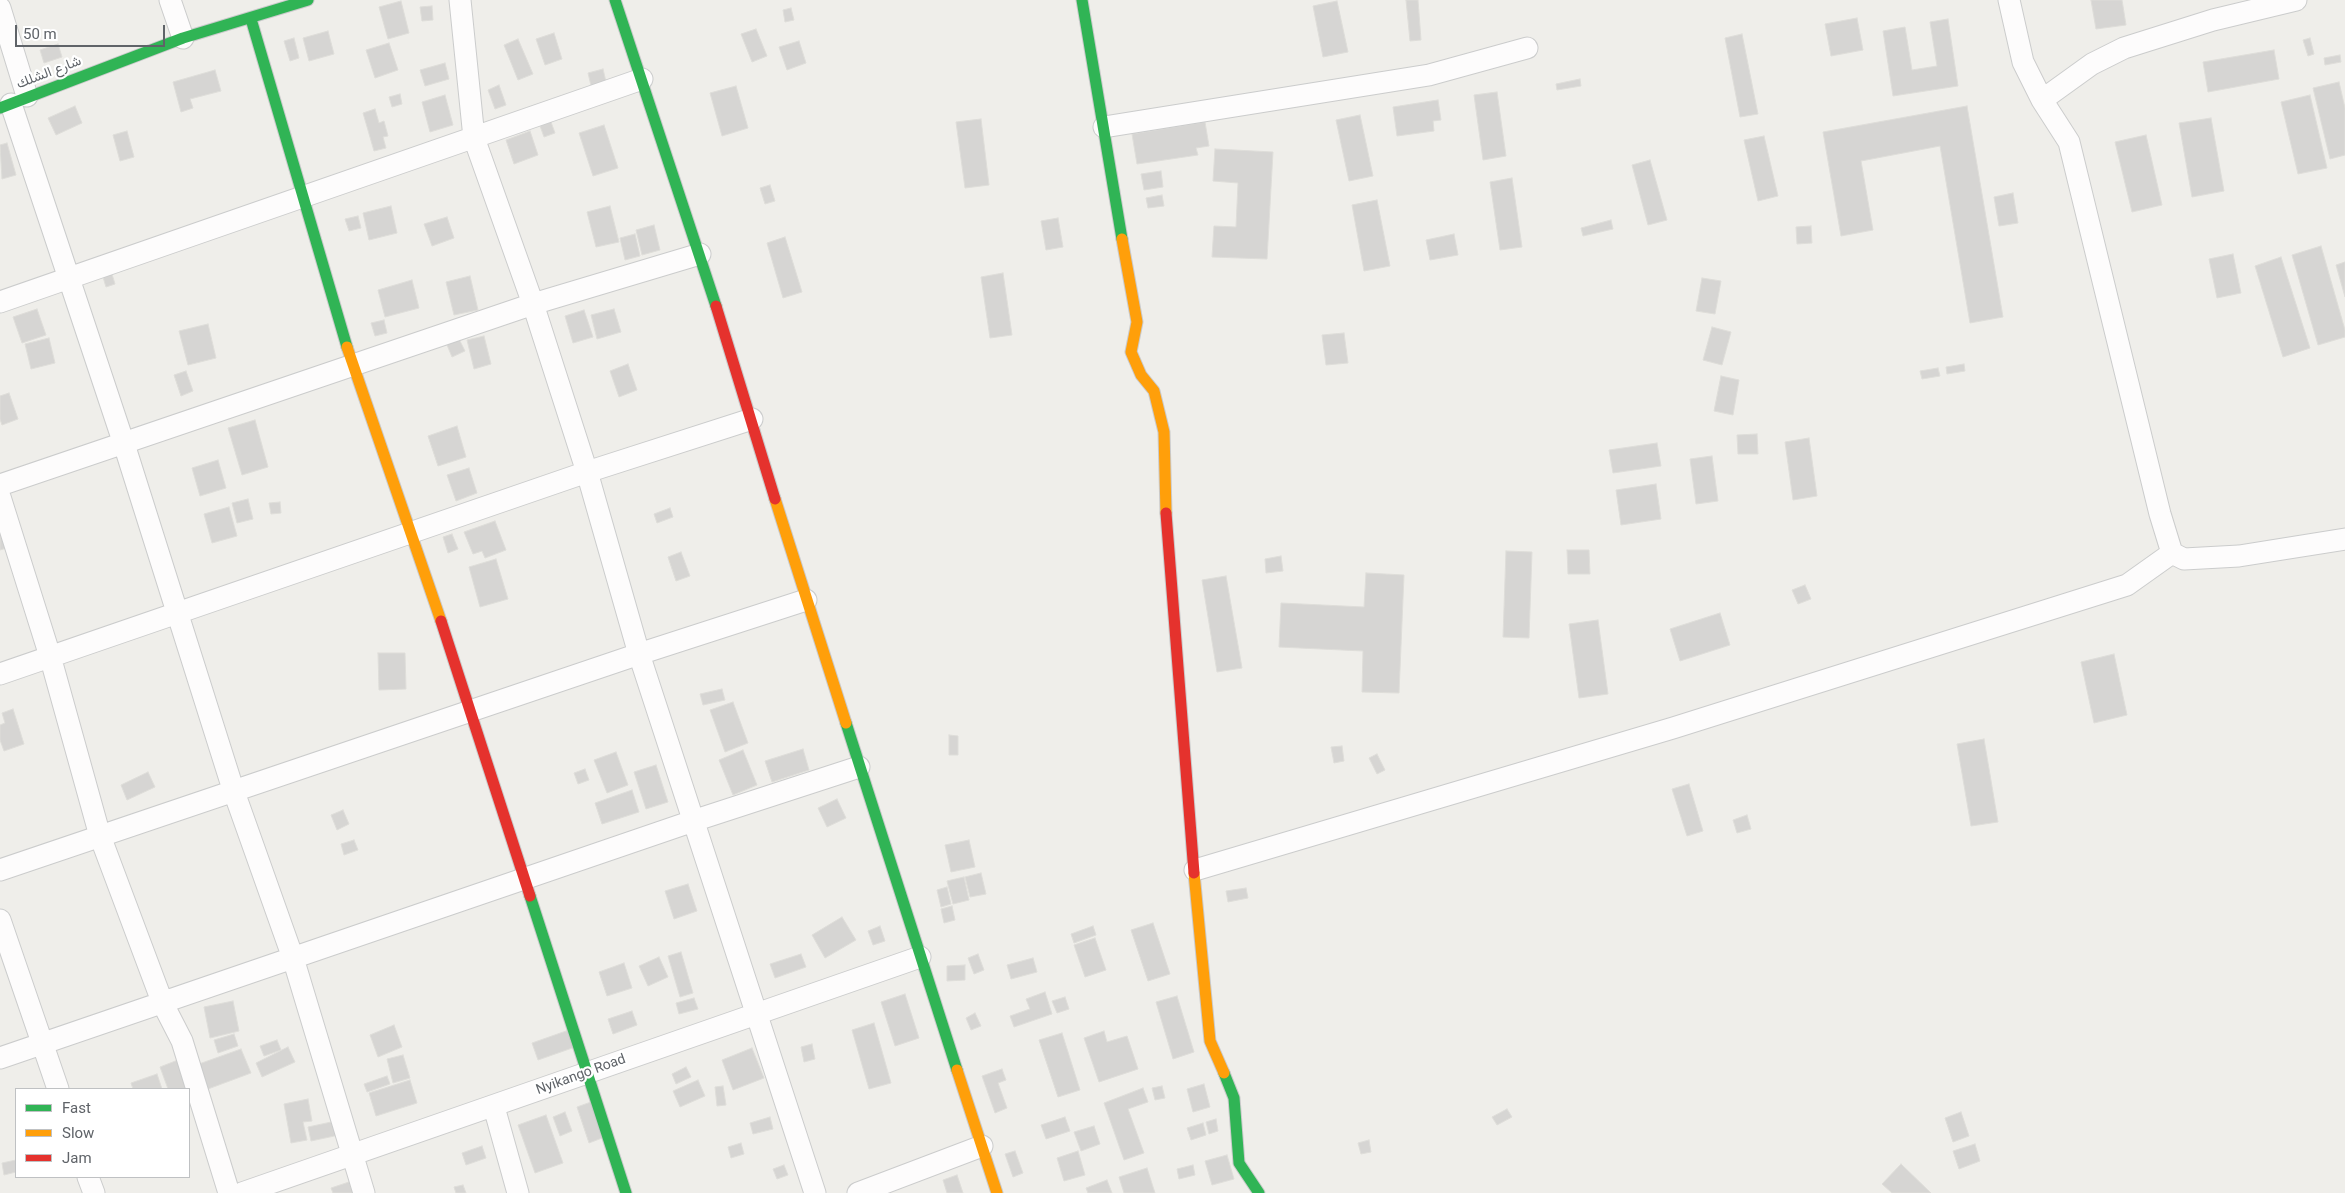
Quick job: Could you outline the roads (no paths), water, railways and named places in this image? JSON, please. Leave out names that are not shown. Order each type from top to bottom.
[{"type":"street","points":[[170,0],[183,38]]},
{"type":"street","name":"شارع الشلك","points":[[12,103],[183,38],[251,19],[308,0]]},
{"type":"street","points":[[460,0],[474,138],[533,304],[587,472],[640,654],[815,1193]]},
{"type":"street","points":[[615,0],[700,254],[806,600],[997,1193]]},
{"type":"street","points":[[1082,0],[1137,322],[1131,352],[1141,375],[1154,391],[1164,432],[1166,510],[1195,870],[1198,929],[1210,1041],[1234,1098],[1239,1163],[1259,1193]]},
{"type":"street","points":[[2009,0],[2023,62],[2042,100],[2069,142],[2160,514],[2172,553],[2184,559],[2239,556],[2345,539]]},
{"type":"street","points":[[2042,100],[2092,64],[2124,48],[2214,20],[2296,0]]},
{"type":"street","points":[[0,8],[12,103],[124,444],[233,789],[293,958],[354,1154],[364,1193]]},
{"type":"street","points":[[251,19],[353,367],[412,532],[626,1193]]},
{"type":"street","points":[[1104,127],[1429,75],[1527,48]]},
{"type":"street","points":[[0,302],[642,79]]},
{"type":"street","points":[[0,485],[353,367],[533,304],[700,254]]},
{"type":"street","points":[[0,674],[587,472],[752,419]]},
{"type":"street","points":[[0,497],[50,656],[100,836],[163,1004],[182,1041],[228,1193]]},
{"type":"street","points":[[1195,870],[1673,728],[2127,585],[2172,553]]},
{"type":"street","points":[[0,870],[233,789],[806,600]]},
{"type":"street","points":[[0,1058],[163,1004],[693,821],[859,767]]},
{"type":"street","points":[[0,920],[58,1088]]},
{"type":"street","name":"Nyikango Road","points":[[242,1193],[494,1107],[587,1072],[920,957]]},
{"type":"street","points":[[494,1107],[518,1193]]},
{"type":"street","points":[[858,1193],[982,1146]]},
{"type":"street","points":[[88,1178],[94,1193]]}]
